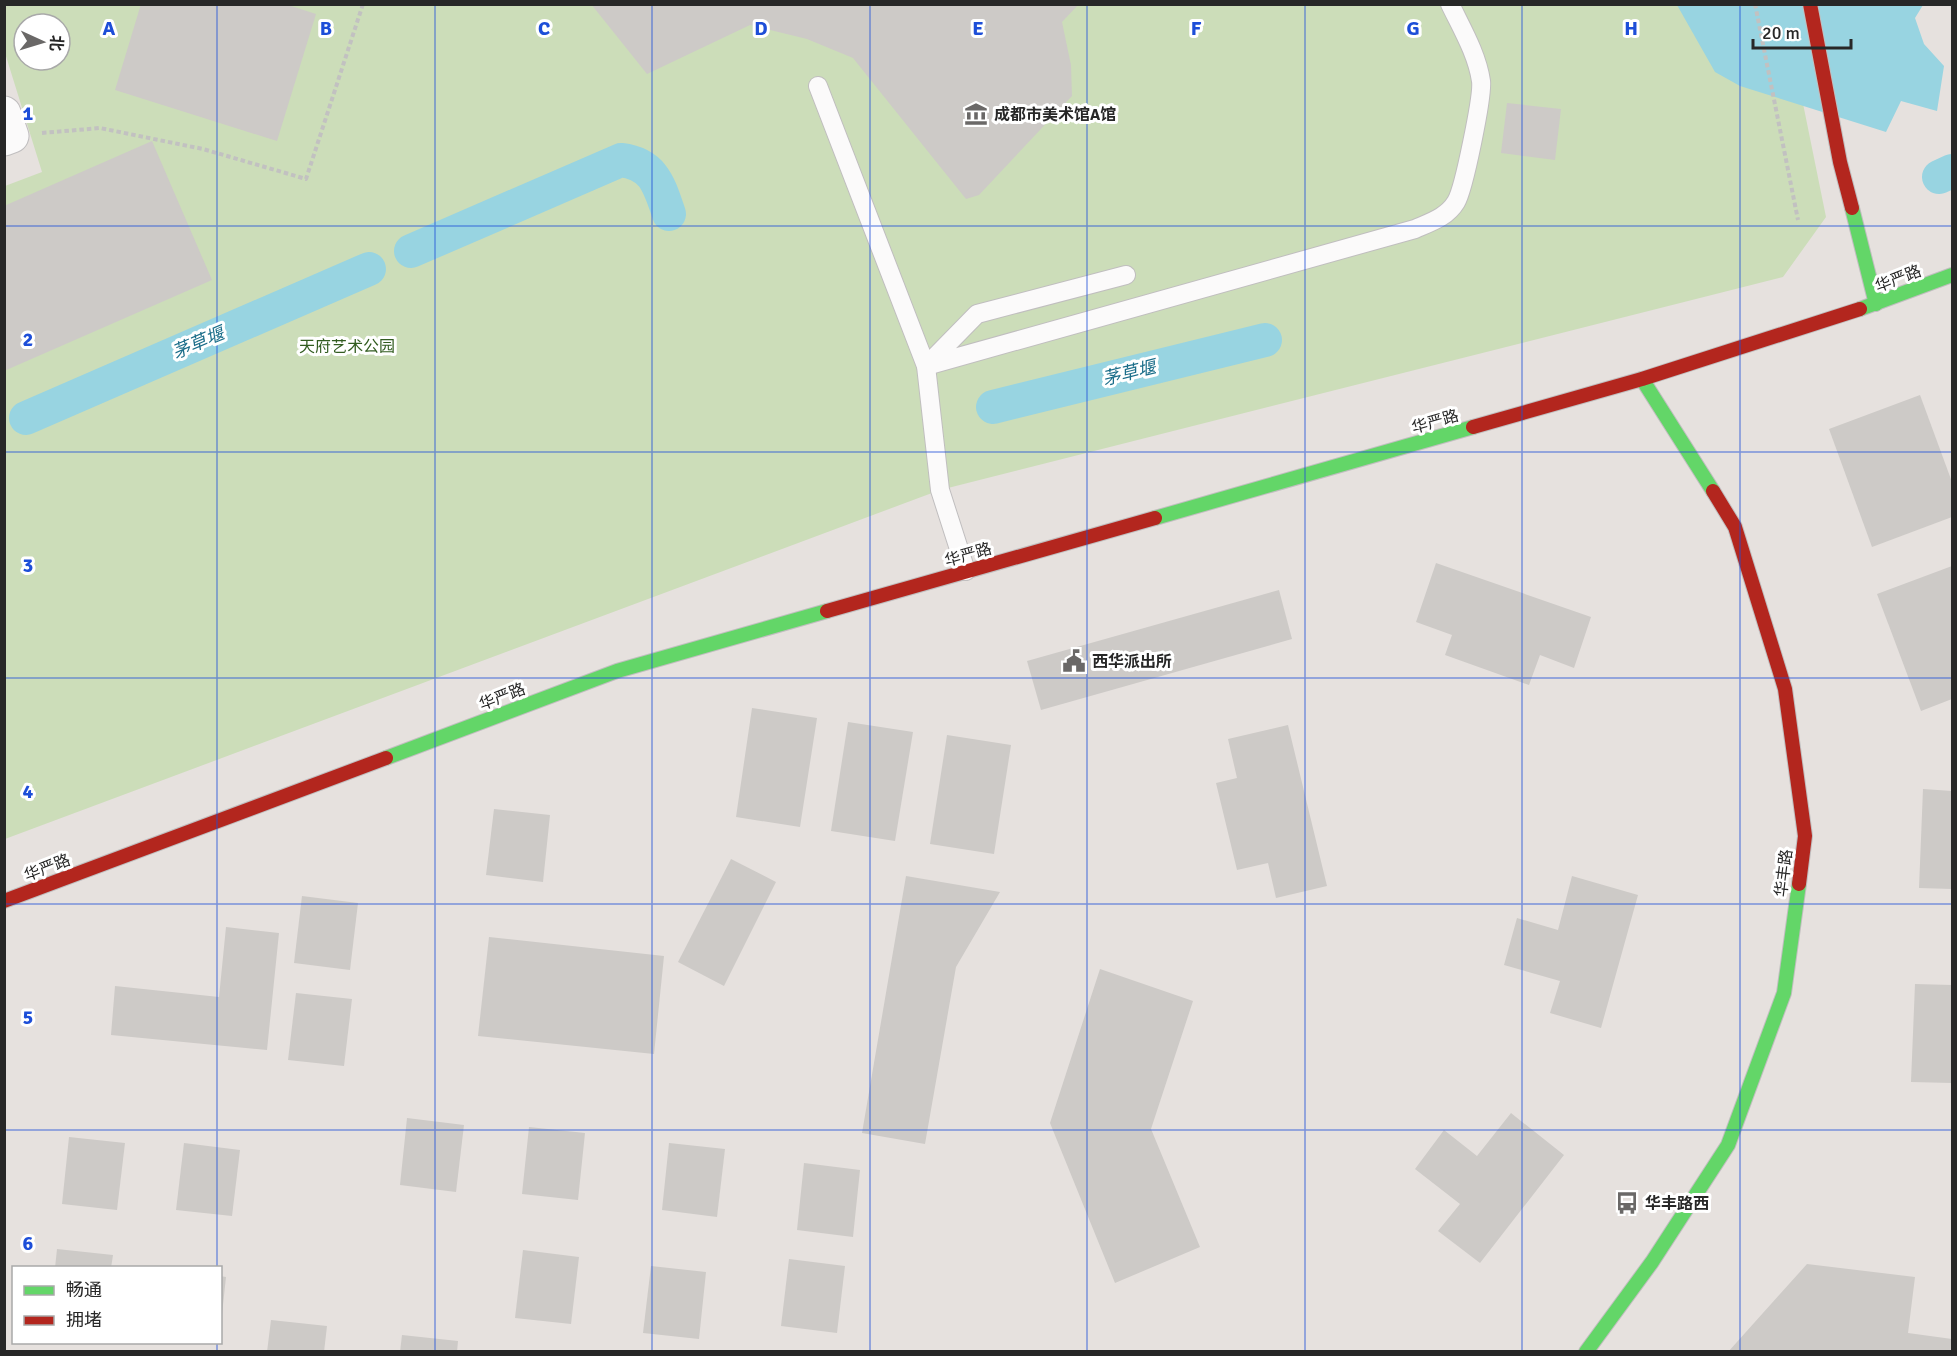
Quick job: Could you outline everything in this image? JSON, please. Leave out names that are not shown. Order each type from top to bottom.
[{"type":"street","points":[[1810,4],[1840,162],[1876,304]]},
{"type":"street","name":"华严路","points":[[4,901],[617,671],[1642,379],[1876,304],[1953,275]]},
{"type":"street","name":"华丰路","points":[[1586,1352],[1652,1262],[1728,1145],[1784,993],[1804,836],[1785,689],[1736,527],[1642,379]]},
{"type":"lane","points":[[926,366],[1415,229],[1442,218],[1457,201],[1481,102],[1481,82],[1475,55],[1450,4]]},
{"type":"lane","points":[[818,86],[926,366],[940,490],[966,571]]},
{"type":"lane","points":[[926,366],[977,314],[1126,275]]},
{"type":"path","points":[[7,129],[100,128],[203,149],[306,178],[363,4]]},
{"type":"path","points":[[1755,4],[1798,220]]},
{"type":"green space","name":"天府艺术公园","points":[[5,5],[1783,5],[1826,217],[1783,277],[940,490],[5,839],[5,186],[42,172],[5,53]]},
{"type":"water","points":[[1677,5],[1923,5],[1915,18],[1924,44],[1944,66],[1937,111],[1901,101],[1886,132],[1740,86],[1715,72]]},
{"type":"building","points":[[141,4],[285,4],[316,14],[277,141],[115,90]]},
{"type":"building","name":"成都市美术馆A馆","points":[[591,4],[1079,4],[1062,22],[1071,65],[1072,96],[979,195],[966,199],[853,58],[807,39],[750,25],[647,74]]},
{"type":"building","points":[[1507,103],[1561,109],[1555,160],[1501,153]]},
{"type":"building","points":[[152,141],[212,280],[4,371],[4,206]]},
{"type":"building","points":[[1920,395],[1952,482],[1952,517],[1872,547],[1829,429]]},
{"type":"building","points":[[1436,563],[1591,617],[1574,668],[1540,655],[1529,685],[1445,655],[1452,635],[1416,622]]},
{"type":"building","points":[[1952,566],[1952,699],[1921,711],[1877,594]]},
{"type":"building","points":[[1279,590],[1292,639],[1041,710],[1027,661]]},
{"type":"building","points":[[752,708],[817,718],[800,827],[736,817]]},
{"type":"building","points":[[848,722],[913,732],[895,841],[831,831]]},
{"type":"building","points":[[1288,725],[1327,886],[1276,898],[1268,863],[1237,870],[1216,783],[1237,778],[1228,739]]},
{"type":"building","points":[[947,735],[1011,745],[994,854],[930,844]]},
{"type":"building","points":[[1923,789],[1952,791],[1952,889],[1919,888]]},
{"type":"building","points":[[494,809],[550,815],[543,882],[486,875]]},
{"type":"building","points":[[731,859],[776,882],[724,986],[678,962]]},
{"type":"building","points":[[906,876],[1000,892],[956,967],[925,1144],[862,1133]]},
{"type":"building","points":[[1572,876],[1638,895],[1601,1028],[1550,1013],[1560,981],[1504,965],[1517,918],[1558,930]]},
{"type":"building","points":[[302,896],[358,903],[350,970],[294,963]]},
{"type":"building","points":[[226,927],[279,933],[267,1050],[111,1035],[115,986],[219,997]]},
{"type":"building","points":[[489,937],[664,956],[654,1054],[478,1036]]},
{"type":"building","points":[[1100,969],[1193,1001],[1151,1129],[1200,1247],[1115,1283],[1050,1123]]},
{"type":"building","points":[[1915,984],[1952,985],[1952,1083],[1911,1082]]},
{"type":"building","points":[[296,993],[352,999],[344,1066],[288,1060]]},
{"type":"building","points":[[1511,1113],[1564,1155],[1480,1263],[1438,1231],[1460,1204],[1415,1169],[1444,1130],[1477,1156]]},
{"type":"building","points":[[407,1118],[464,1125],[456,1192],[400,1185]]},
{"type":"building","points":[[529,1127],[585,1133],[578,1200],[522,1194]]},
{"type":"building","points":[[69,1137],[125,1143],[117,1210],[62,1204]]},
{"type":"building","points":[[184,1143],[240,1150],[232,1216],[176,1210]]},
{"type":"building","points":[[669,1143],[725,1149],[717,1217],[662,1210]]},
{"type":"building","points":[[804,1163],[860,1170],[853,1237],[797,1230]]},
{"type":"building","points":[[57,1249],[113,1255],[111,1266],[55,1266]]},
{"type":"building","points":[[523,1250],[579,1257],[571,1324],[515,1318]]},
{"type":"building","points":[[789,1259],[845,1266],[837,1333],[781,1326]]},
{"type":"building","points":[[1807,1264],[1915,1277],[1908,1333],[1952,1339],[1952,1352],[1728,1352]]},
{"type":"building","points":[[651,1266],[706,1272],[699,1339],[643,1333]]},
{"type":"building","points":[[222,1276],[226,1277],[222,1314]]},
{"type":"building","points":[[271,1320],[327,1326],[324,1352],[267,1352]]},
{"type":"building","points":[[402,1335],[458,1341],[457,1352],[400,1352]]},
{"type":"waterway","name":"茅草堰","points":[[411,251],[621,160],[632,162],[648,171],[658,185],[669,214]]},
{"type":"waterway","name":"茅草堰","points":[[1939,177],[1952,171]]},
{"type":"waterway","name":"茅草堰","points":[[26,418],[369,269]]},
{"type":"waterway","name":"茅草堰","points":[[993,407],[1265,340]]},
{"type":"traffic: fast","points":[[1852,208],[1876,304]]},
{"type":"traffic: fast","points":[[1860,309],[1952,275]]},
{"type":"traffic: fast","points":[[1642,379],[1713,491]]},
{"type":"traffic: fast","points":[[1155,518],[1473,427]]},
{"type":"traffic: fast","points":[[386,758],[617,671],[827,611]]},
{"type":"traffic: fast","points":[[1586,1352],[1652,1262],[1728,1145],[1784,993],[1799,884]]},
{"type":"traffic: jam","points":[[1810,4],[1840,162],[1852,208]]},
{"type":"traffic: jam","points":[[1473,427],[1642,379],[1860,309]]},
{"type":"traffic: jam","points":[[1713,491],[1735,527],[1785,689],[1805,836],[1799,884]]},
{"type":"traffic: jam","points":[[827,611],[1155,518]]},
{"type":"traffic: jam","points":[[4,901],[386,758]]},
{"type":"place","name":"成都市美术馆A馆","points":[[976,114]]},
{"type":"place","name":"西华派出所","points":[[1074,661]]},
{"type":"place","name":"华丰路西","points":[[1627,1203]]}]
